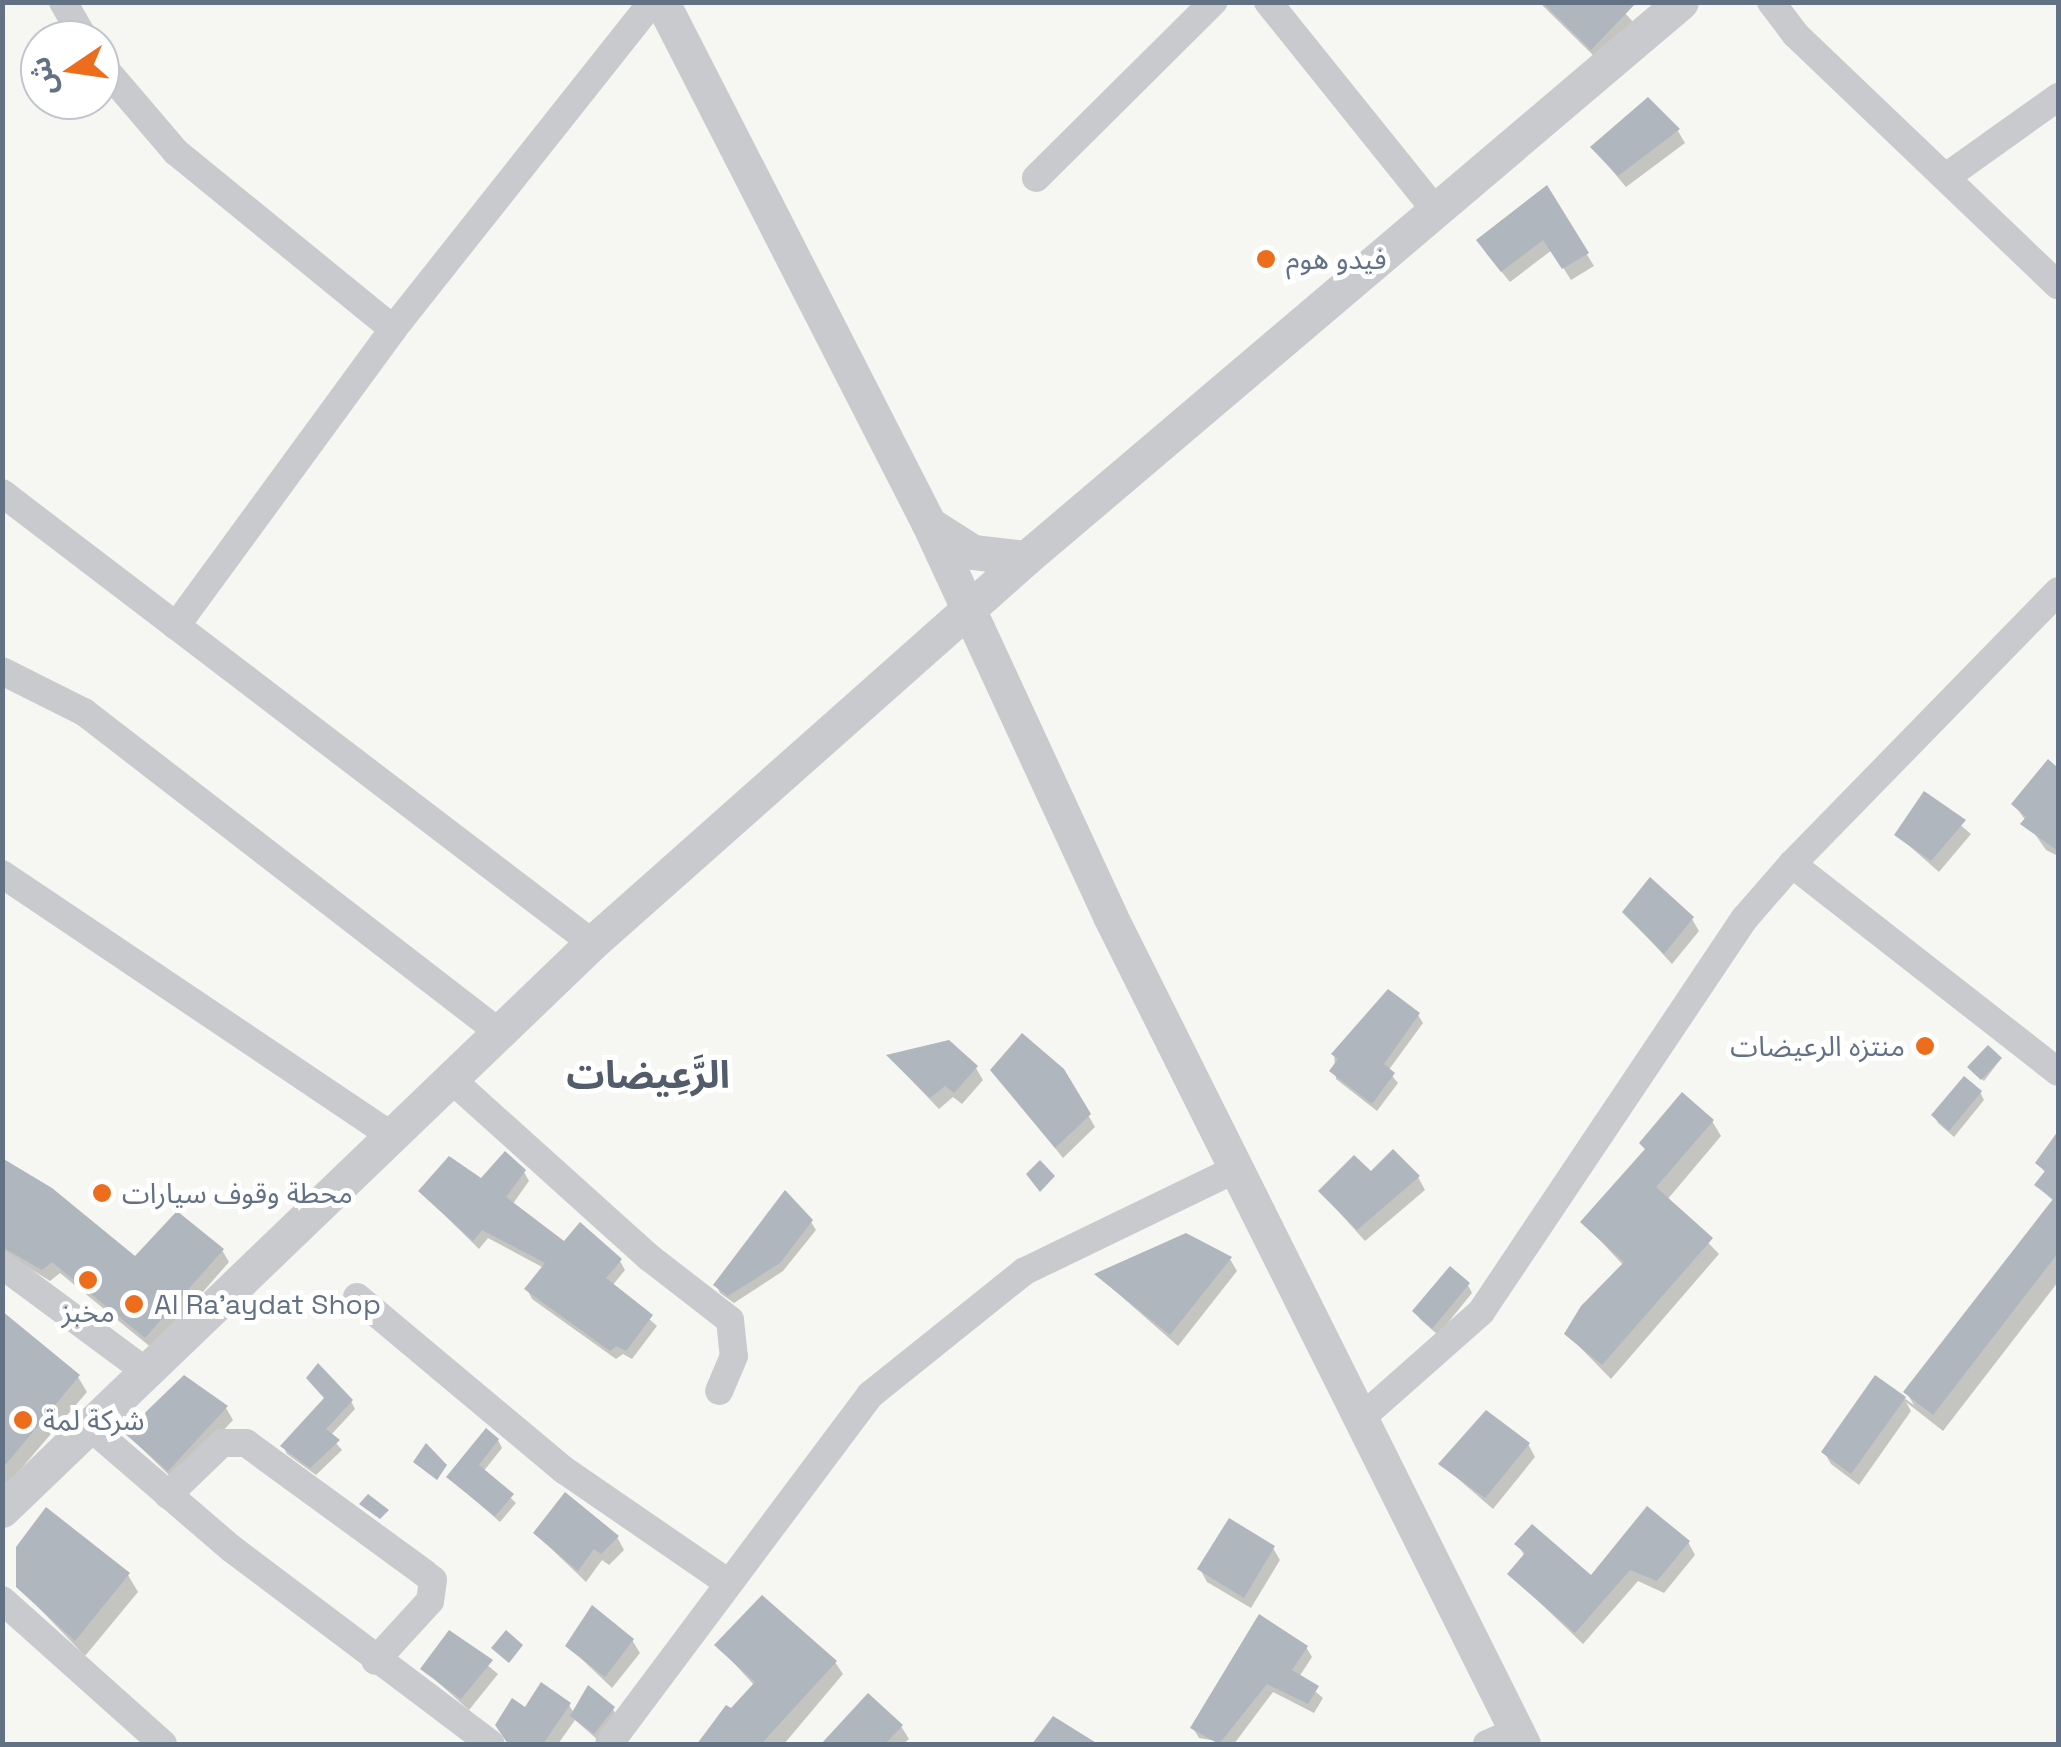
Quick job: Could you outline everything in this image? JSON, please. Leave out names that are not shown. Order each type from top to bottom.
[{"type":"street","points":[[176,626],[393,330],[652,2]]},
{"type":"street","points":[[662,2],[928,524],[966,614],[1360,1420],[1509,1740]]},
{"type":"street","points":[[1036,178],[1213,2]]},
{"type":"street","points":[[1268,2],[1436,211]]},
{"type":"street","points":[[2,1510],[396,1138],[592,943],[1026,558],[1680,2]]},
{"type":"street","points":[[1771,2],[1796,35],[2058,286]]},
{"type":"street","points":[[120,87],[176,152],[393,330]]},
{"type":"street","points":[[1946,177],[2058,97]]},
{"type":"street","points":[[2,493],[592,943]]},
{"type":"street","points":[[928,524],[973,552],[1026,558]]},
{"type":"street","points":[[1360,1420],[1481,1312],[1744,918],[2058,591]]},
{"type":"street","points":[[2,671],[84,712],[500,1033]]},
{"type":"street","points":[[1792,864],[2058,1072]]},
{"type":"street","points":[[2,874],[396,1138]]},
{"type":"street","points":[[452,1080],[624,1235],[730,1320],[734,1356],[720,1392]]},
{"type":"street","points":[[609,1744],[870,1395],[1025,1271],[1236,1169]]},
{"type":"street","points":[[2,1265],[148,1373]]},
{"type":"street","points":[[357,1298],[564,1470],[728,1582]]},
{"type":"street","points":[[90,1428],[375,1661],[491,1744]]},
{"type":"street","points":[[168,1495],[222,1443],[246,1443],[433,1580],[430,1601],[375,1661]]},
{"type":"street","points":[[2,1600],[163,1744]]},
{"type":"building","points":[[1542,2],[1637,2],[1591,50]]},
{"type":"building","points":[[1648,97],[1680,129],[1618,176],[1590,147]]},
{"type":"building","points":[[1547,185],[1589,253],[1562,269],[1543,240],[1501,272],[1476,240]]},
{"type":"building","points":[[2048,759],[2058,768],[2058,851],[2020,824],[2026,817],[2011,804]]},
{"type":"building","points":[[1924,791],[1966,820],[1931,861],[1894,835]]},
{"type":"building","points":[[1650,877],[1694,917],[1664,954],[1622,912]]},
{"type":"building","points":[[1388,989],[1420,1013],[1384,1064],[1395,1073],[1372,1104],[1329,1071],[1338,1059],[1331,1054]]},
{"type":"building","points":[[1022,1033],[1064,1069],[1091,1114],[1055,1148],[990,1070]]},
{"type":"building","points":[[949,1040],[978,1066],[954,1093],[945,1086],[930,1098],[886,1055]]},
{"type":"building","points":[[1988,1045],[2002,1058],[1981,1080],[1967,1067]]},
{"type":"building","points":[[1964,1076],[1982,1091],[1949,1131],[1931,1115]]},
{"type":"building","points":[[1682,1092],[1714,1120],[1656,1187],[1713,1238],[1602,1365],[1564,1334],[1581,1306],[1624,1262],[1580,1222],[1645,1149],[1639,1143]]},
{"type":"building","points":[[2058,1131],[2058,1253],[1933,1415],[1903,1392],[2053,1199],[2034,1185],[2045,1171],[2035,1163]]},
{"type":"building","points":[[1393,1149],[1420,1176],[1357,1230],[1318,1191],[1354,1155],[1371,1171]]},
{"type":"building","points":[[505,1151],[526,1170],[506,1197],[564,1241],[580,1222],[622,1259],[606,1278],[653,1315],[626,1351],[616,1346],[610,1351],[524,1289],[545,1263],[482,1230],[473,1241],[418,1191],[449,1156],[481,1178]]},
{"type":"building","points":[[2,1158],[52,1188],[135,1256],[177,1211],[224,1249],[145,1338],[52,1262],[42,1270],[2,1247]]},
{"type":"building","points":[[1040,1160],[1055,1176],[1040,1192],[1026,1174]]},
{"type":"building","points":[[785,1190],[813,1220],[780,1263],[728,1296],[713,1285]]},
{"type":"building","points":[[1186,1233],[1232,1257],[1170,1335],[1094,1274]]},
{"type":"building","points":[[1450,1266],[1470,1283],[1432,1329],[1412,1311]]},
{"type":"building","name":"شركة لمة","points":[[2,1311],[80,1375],[2,1469]]},
{"type":"building","points":[[318,1363],[353,1400],[326,1429],[340,1440],[310,1468],[280,1446],[324,1398],[306,1378]]},
{"type":"building","points":[[184,1375],[228,1406],[168,1471],[124,1433]]},
{"type":"building","points":[[1875,1375],[1906,1397],[1851,1474],[1821,1452]]},
{"type":"building","points":[[1486,1410],[1530,1443],[1485,1498],[1438,1464]]},
{"type":"building","points":[[486,1428],[499,1439],[479,1465],[514,1494],[495,1516],[446,1477]]},
{"type":"building","points":[[426,1443],[447,1465],[437,1480],[413,1462]]},
{"type":"building","points":[[565,1492],[619,1536],[601,1554],[594,1549],[578,1571],[533,1533]]},
{"type":"building","points":[[368,1494],[389,1510],[380,1519],[359,1504]]},
{"type":"building","points":[[1647,1506],[1690,1541],[1657,1581],[1630,1570],[1575,1633],[1507,1574],[1525,1553],[1514,1544],[1532,1524],[1591,1575]]},
{"type":"building","points":[[46,1507],[130,1573],[75,1641],[16,1587],[16,1547]]},
{"type":"building","points":[[1229,1518],[1275,1546],[1244,1598],[1197,1569]]},
{"type":"building","points":[[762,1595],[837,1661],[761,1744],[697,1744],[726,1705],[731,1708],[755,1682],[714,1645]]},
{"type":"building","points":[[592,1605],[634,1639],[605,1677],[565,1646]]},
{"type":"building","points":[[1259,1614],[1308,1646],[1292,1670],[1319,1686],[1308,1704],[1267,1684],[1219,1744],[1190,1728]]},
{"type":"building","points":[[449,1630],[493,1660],[461,1699],[420,1669]]},
{"type":"building","points":[[506,1630],[523,1645],[509,1663],[491,1648]]},
{"type":"building","points":[[541,1682],[571,1703],[543,1744],[508,1744],[495,1725],[512,1698],[525,1707]]},
{"type":"building","points":[[588,1685],[615,1707],[594,1734],[570,1716]]},
{"type":"building","points":[[868,1693],[903,1725],[885,1744],[821,1744]]},
{"type":"building","points":[[1053,1716],[1098,1744],[1032,1744]]},
{"type":"place","name":"فيدو هوم","points":[[1266,259]]},
{"type":"place","name":"منتزه الرعيضات","points":[[1925,1046]]},
{"type":"place","name":"محطة وقوف سيارات","points":[[102,1193]]},
{"type":"place","name":"مخبز","points":[[88,1280]]},
{"type":"place","name":"Al Ra'aydat Shop","points":[[134,1304]]},
{"type":"place","name":"شركة لمة","points":[[23,1420]]},
{"type":"district","name":"الرَّعِيضات","points":[[648,1076]]}]
